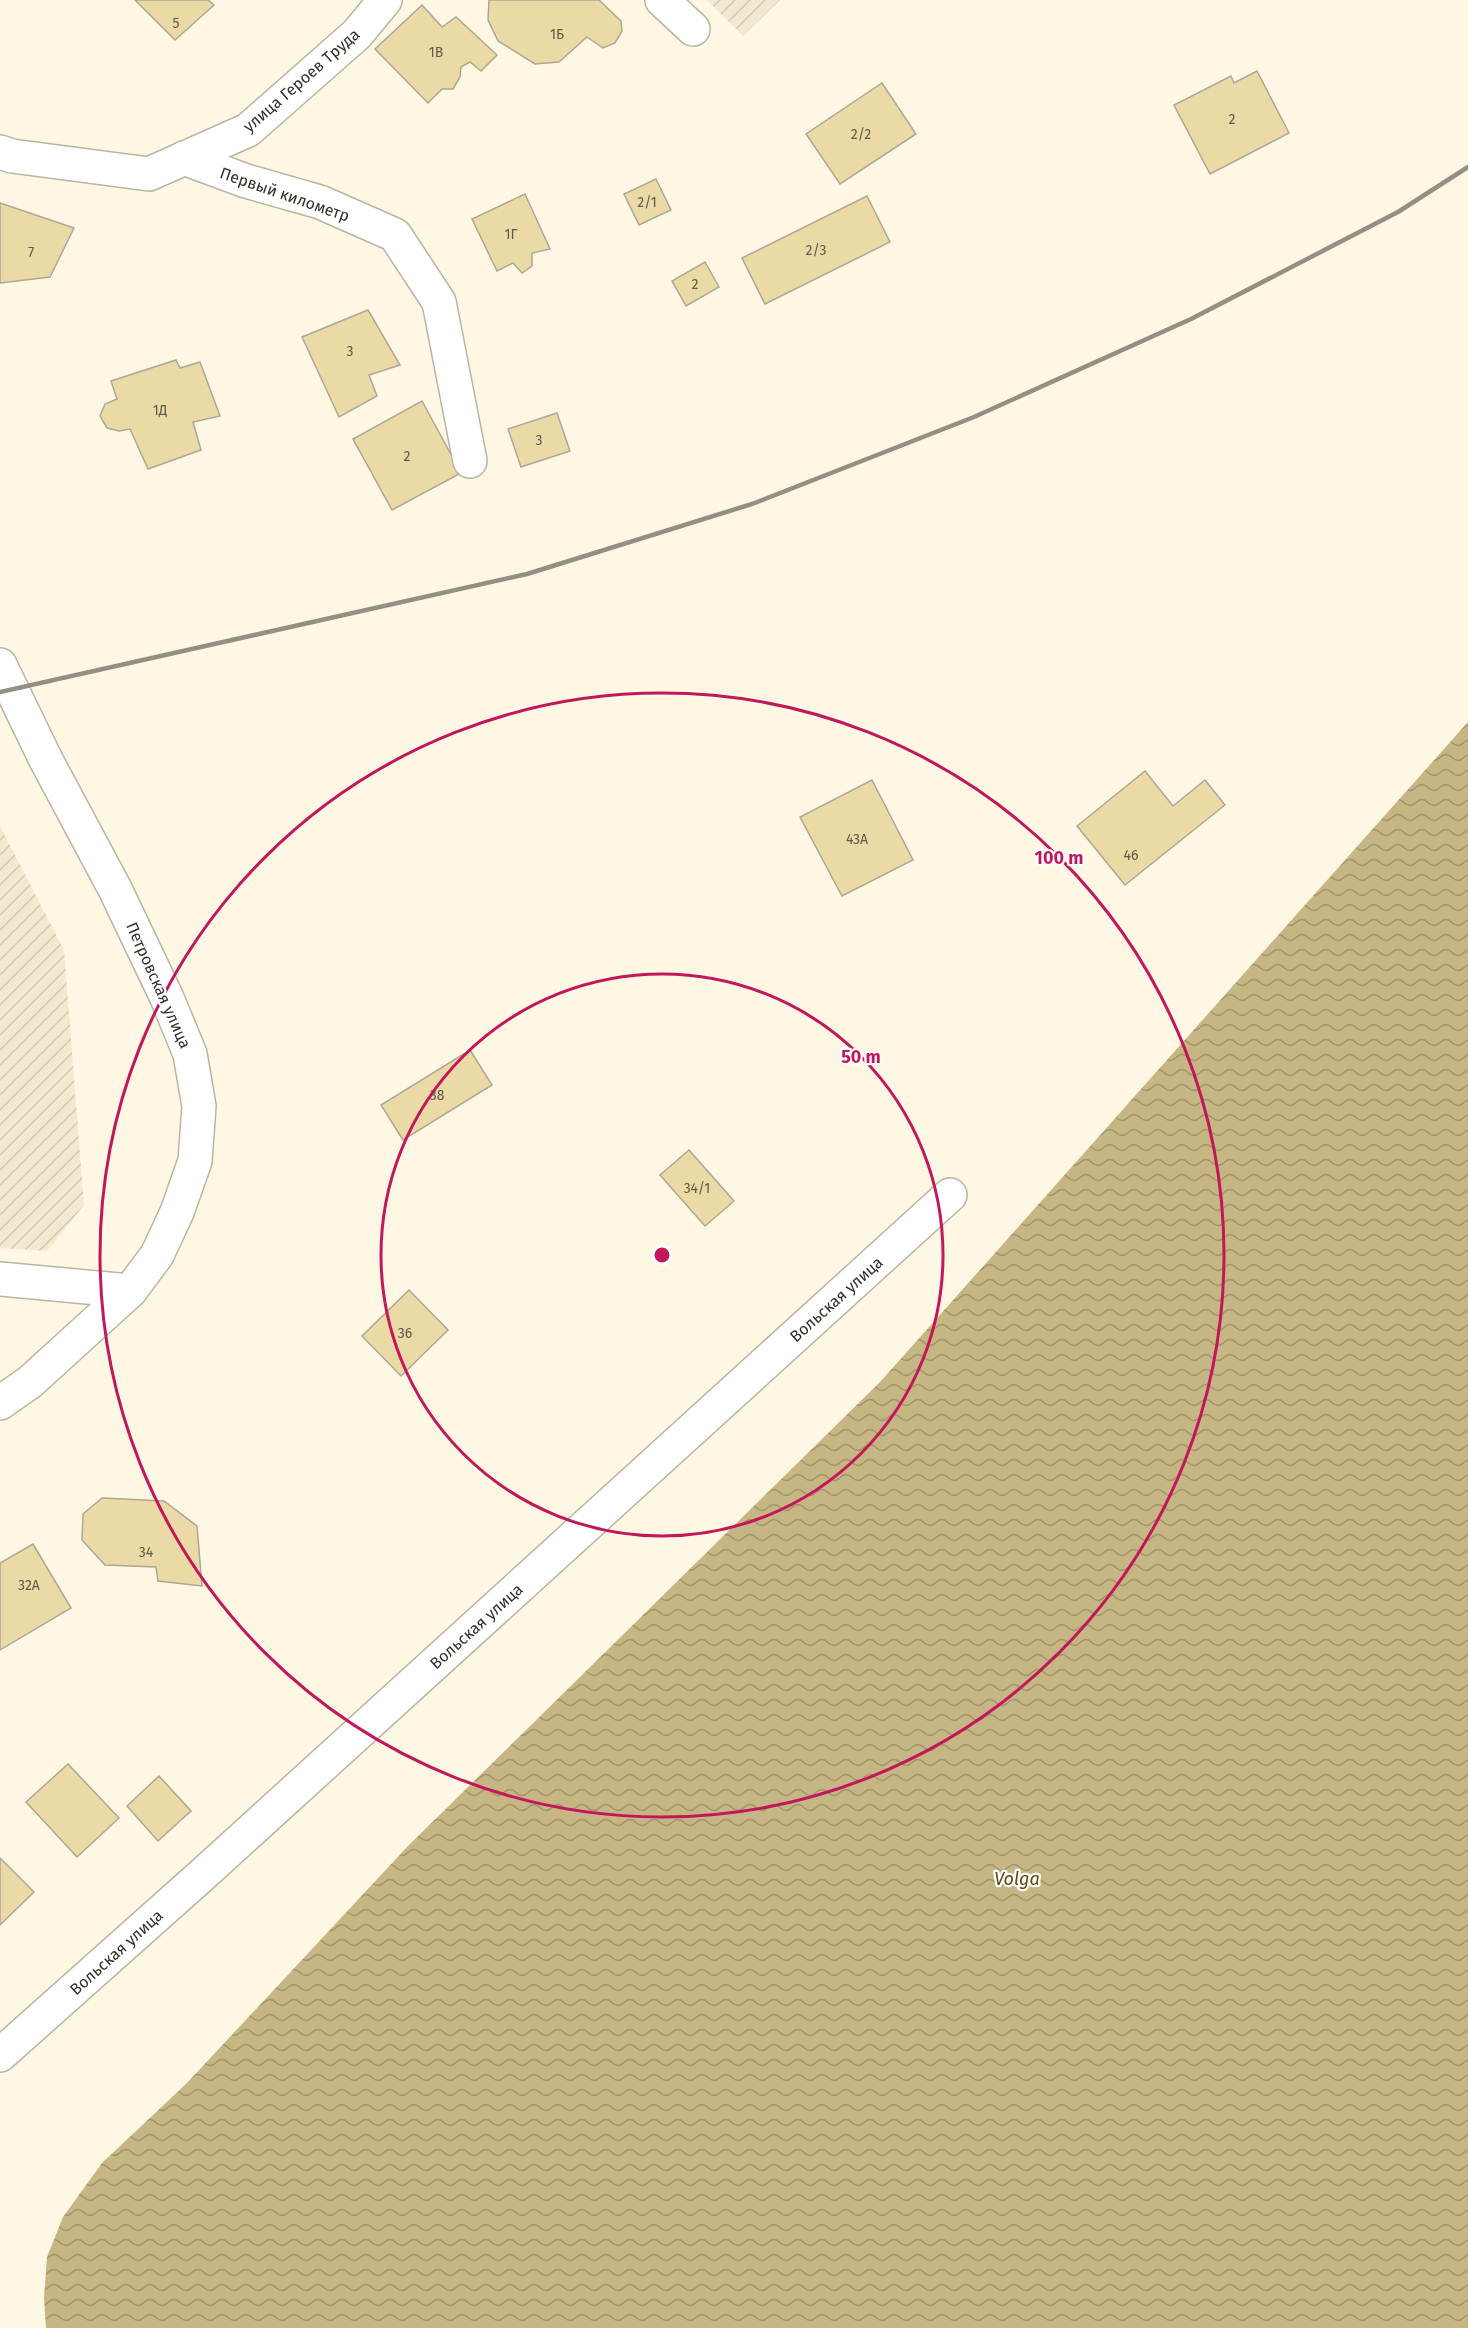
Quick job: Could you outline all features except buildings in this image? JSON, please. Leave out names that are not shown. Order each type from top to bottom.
[{"type":"street","name":"улица Героев Труда","points":[[0,152],[12,156],[149,174],[248,130],[357,34],[385,0]]},
{"type":"street","points":[[662,0],[693,29]]},
{"type":"street","name":"Первый километр","points":[[184,158],[246,181],[320,202],[395,235],[439,302],[470,461]]},
{"type":"street","name":"Петровская улица","points":[[0,665],[46,760],[115,889],[167,998],[190,1054],[199,1106],[195,1161],[177,1212],[157,1255],[130,1291],[30,1382],[0,1403]]},
{"type":"street","name":"Вольская улица","points":[[0,2055],[201,1876],[950,1195]]},
{"type":"street","points":[[0,1279],[130,1291]]},
{"type":"shaded area","points":[[707,0],[780,0],[743,36]]},
{"type":"shaded area","points":[[0,826],[64,950],[84,1205],[47,1251],[0,1248]]},
{"type":"water","name":"Volga","points":[[1468,722],[1468,2328],[46,2328],[44,2298],[47,2257],[63,2217],[102,2163],[187,2083],[408,1846],[881,1381]]},
{"type":"railway","points":[[0,692],[527,574],[752,504],[974,417],[1191,319],[1398,212],[1468,167]]}]
